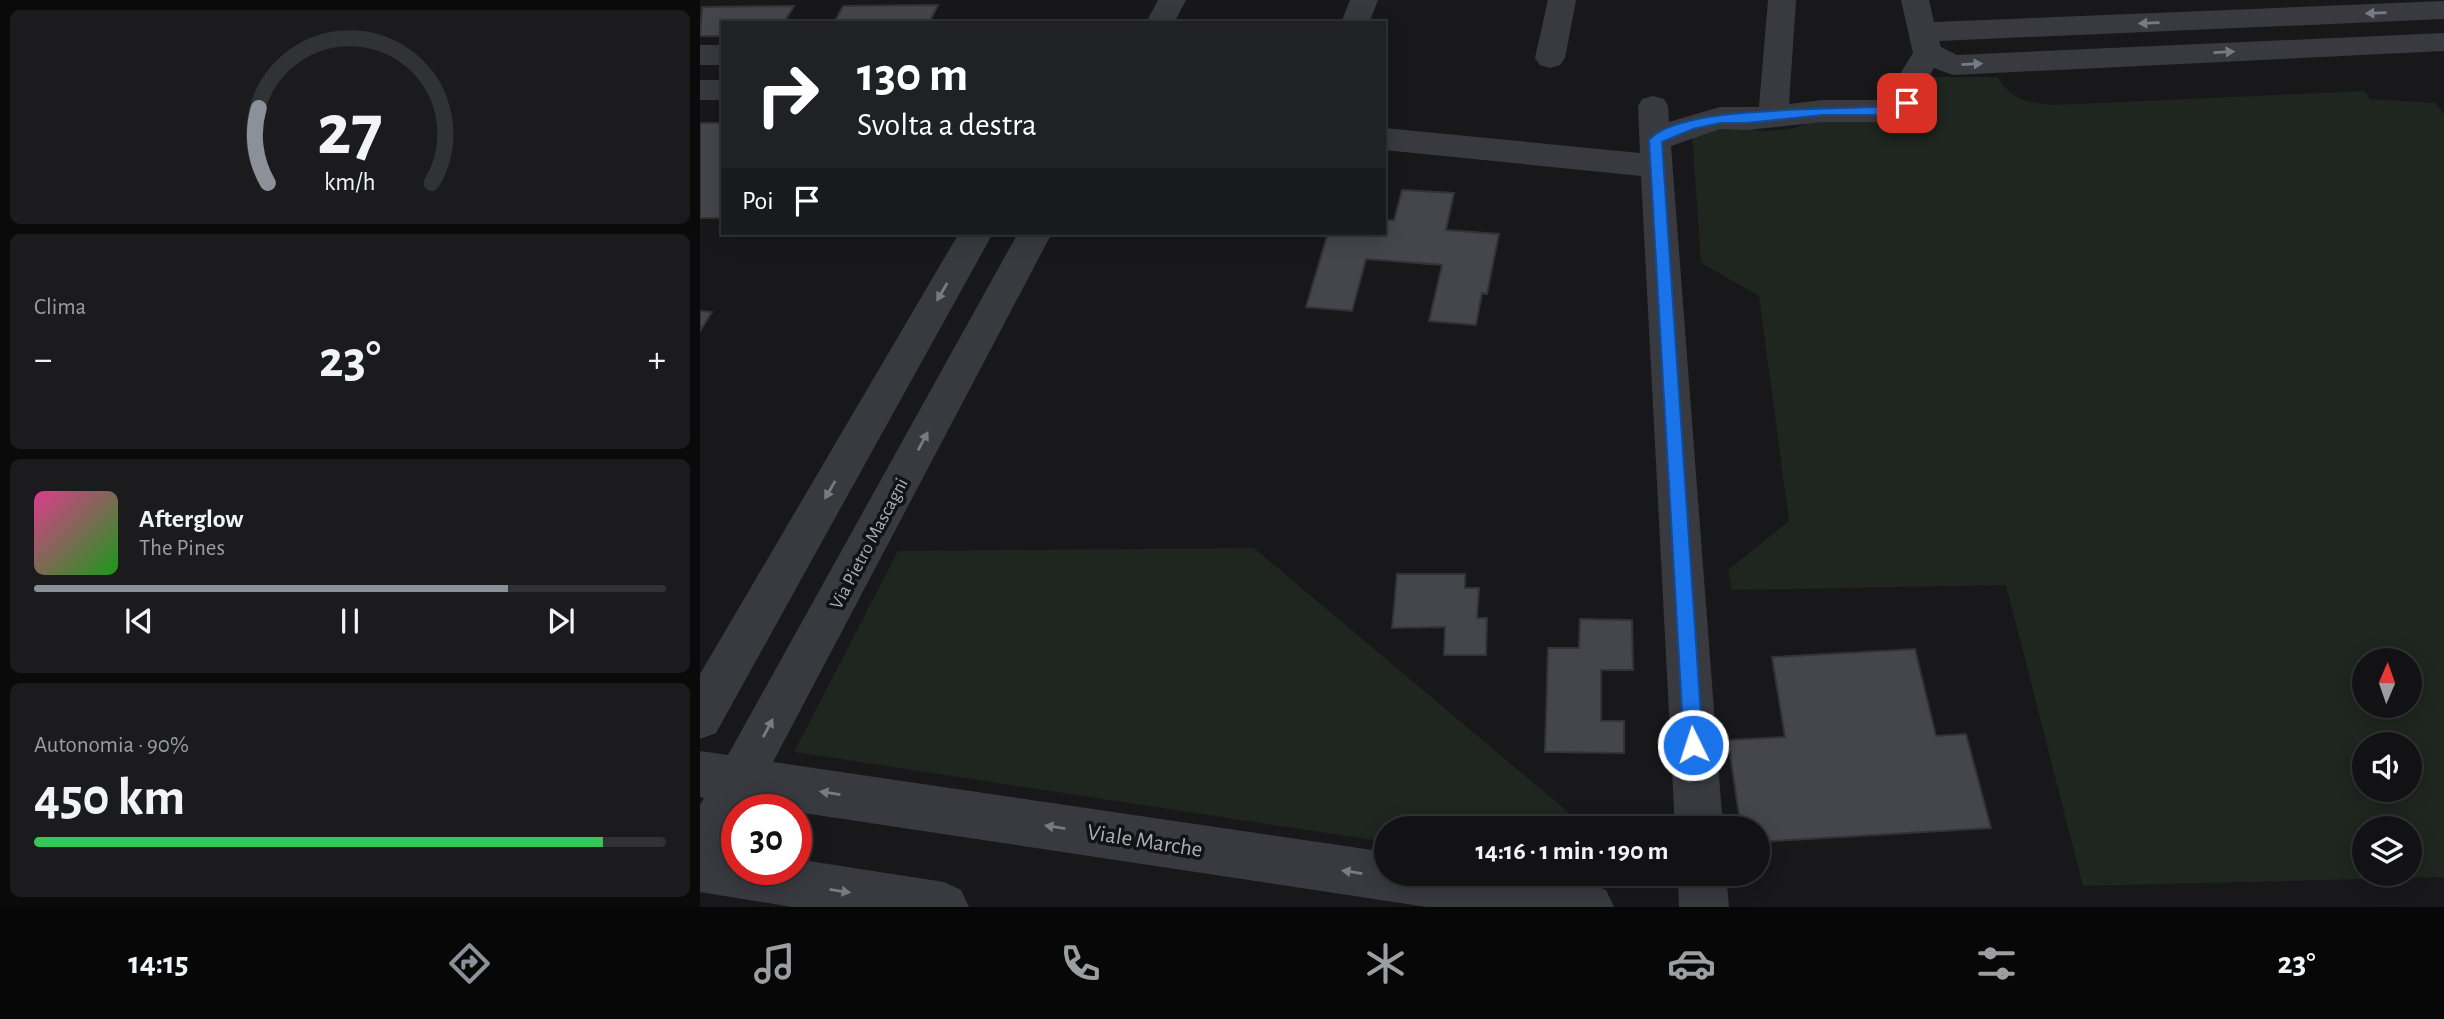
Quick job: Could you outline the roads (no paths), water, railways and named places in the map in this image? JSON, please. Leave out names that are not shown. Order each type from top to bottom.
[{"type":"street","points":[[1161,21],[1172,0]]},
{"type":"street","points":[[1356,21],[1364,0]]},
{"type":"street","points":[[1550,58],[1562,0]]},
{"type":"street","points":[[1773,117],[1782,0]]},
{"type":"street","points":[[1386,139],[1655,137],[1720,118],[1773,117],[1823,111],[1892,111],[1907,103],[1925,42],[1915,0]]},
{"type":"street","points":[[1925,42],[2444,10]]},
{"type":"street","points":[[1925,42],[1953,65],[2444,43]]},
{"type":"street","points":[[700,55],[721,55]]},
{"type":"street","points":[[700,90],[721,90]]},
{"type":"street","points":[[1655,137],[1698,816]]},
{"type":"street","points":[[700,717],[975,235]]},
{"type":"street","name":"Via Pietro Mascagni","points":[[700,852],[720,777],[1034,235]]},
{"type":"street","name":"Viale Marche","points":[[720,777],[1589,907]]},
{"type":"street","points":[[700,869],[944,907]]},
{"type":"street","points":[[1703,886],[1704,907]]}]
